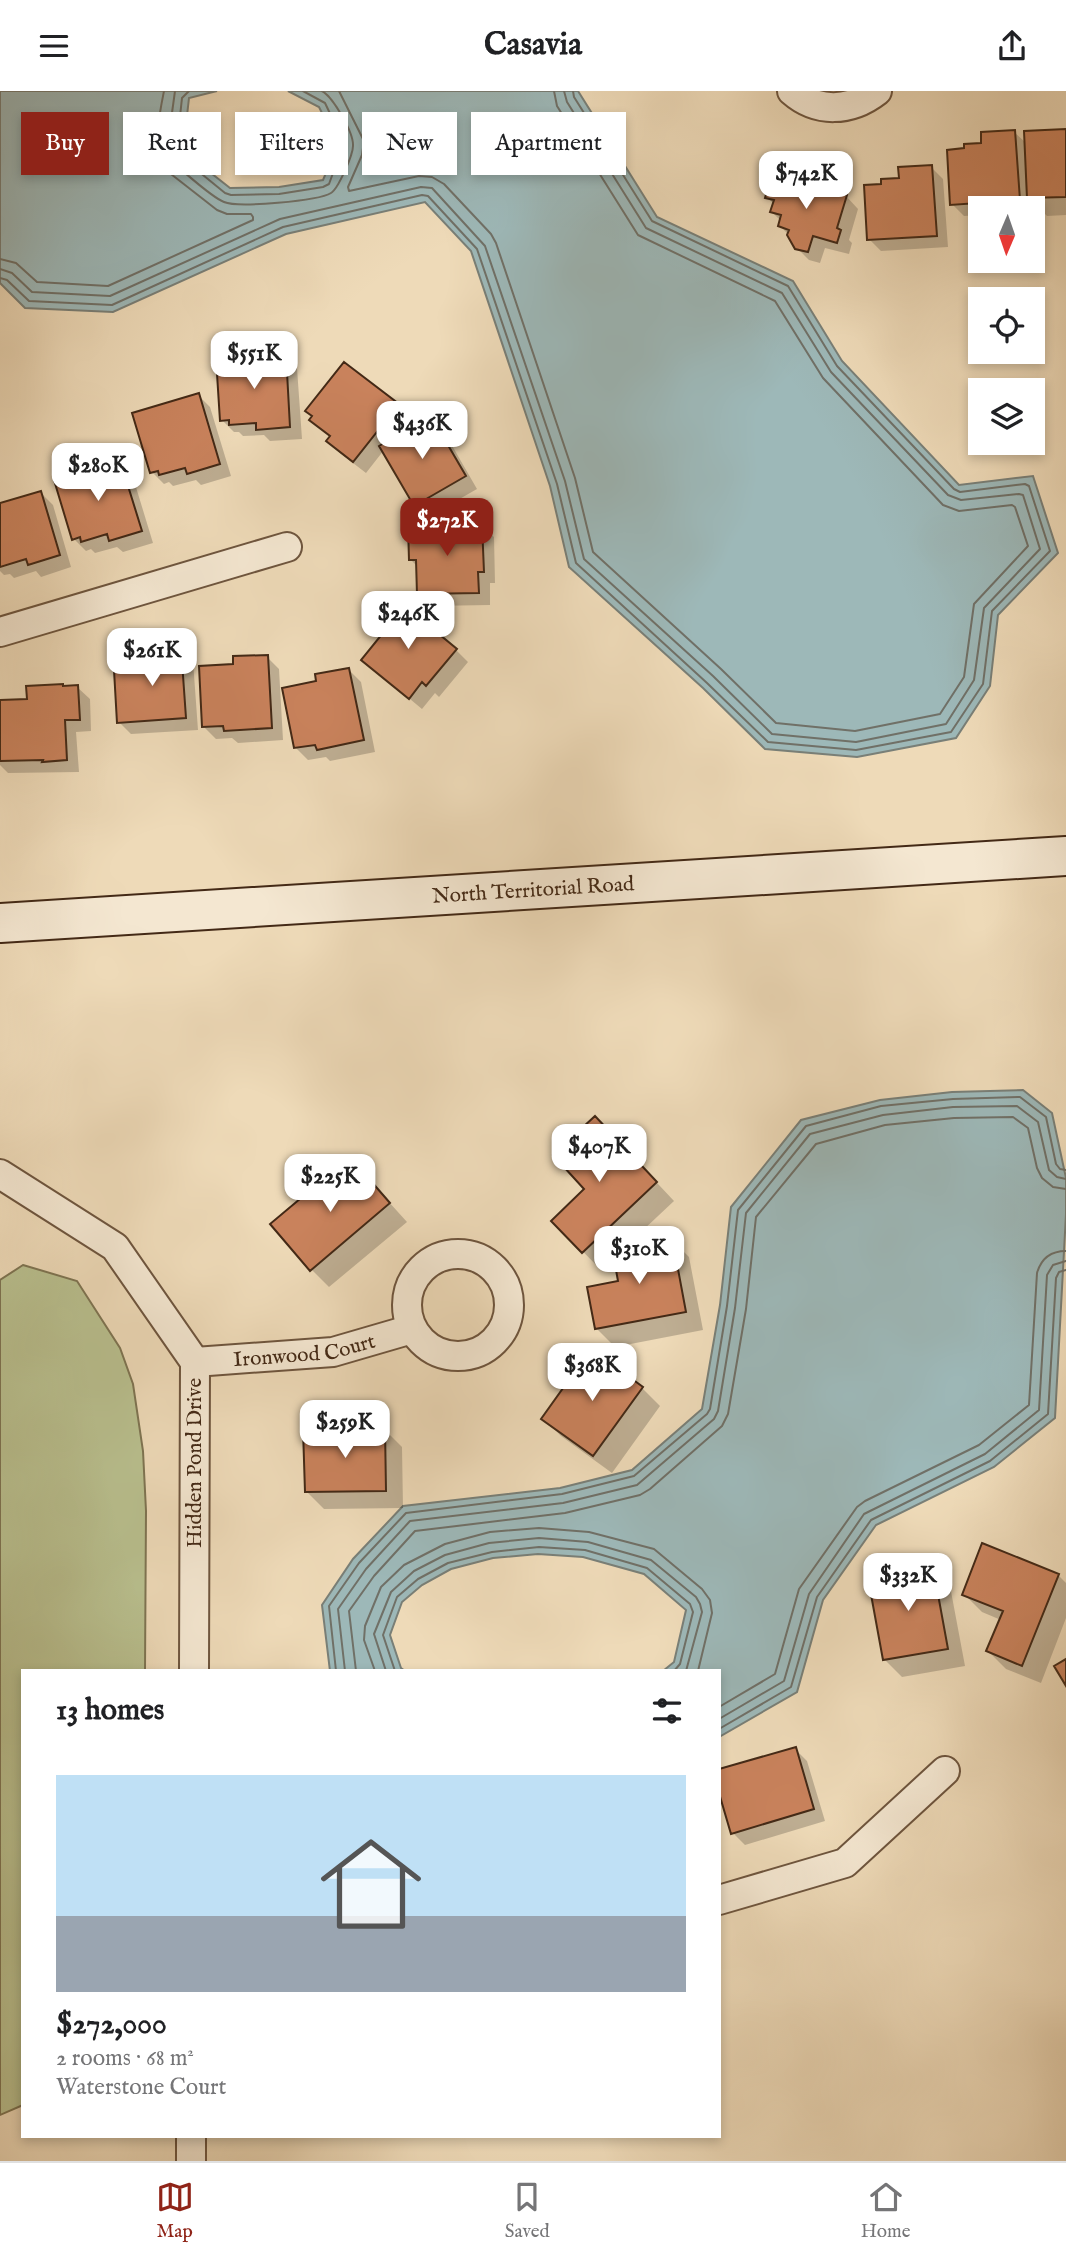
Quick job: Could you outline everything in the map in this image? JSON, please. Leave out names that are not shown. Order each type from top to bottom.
[{"type":"main road","name":"North Territorial Road","points":[[0,923],[1066,856]]},
{"type":"street","points":[[792,91],[804,101],[820,107],[856,103],[877,91]]},
{"type":"street","points":[[0,632],[287,547]]},
{"type":"street","name":"Hidden Pond Drive","points":[[0,1174],[115,1247],[195,1361],[194,1669]]},
{"type":"street","name":"Ironwood Court","points":[[195,1361],[333,1352],[412,1329]]},
{"type":"street","points":[[721,1899],[845,1863],[946,1771]]},
{"type":"street","points":[[191,2138],[191,2161]]},
{"type":"green space","points":[[23,1265],[77,1281],[120,1348],[133,1384],[143,1451],[146,1511],[145,1669],[21,1669],[21,2106],[0,2115],[0,1280]]},
{"type":"water","points":[[0,91],[217,91],[189,98],[187,112],[123,112],[123,175],[213,175],[230,188],[279,187],[323,180],[325,175],[348,175],[348,112],[322,112],[319,107],[288,91],[578,91],[591,112],[471,112],[471,175],[626,175],[626,168],[657,217],[793,281],[842,361],[959,485],[1033,476],[1058,553],[998,615],[990,686],[956,738],[857,757],[765,749],[703,688],[569,567],[550,486],[471,251],[425,202],[286,234],[113,312],[25,308],[0,283]]},
{"type":"water","points":[[1023,1090],[1052,1113],[1066,1178],[1055,1418],[994,1467],[876,1525],[823,1600],[797,1692],[721,1736],[721,1669],[665,1669],[674,1662],[686,1610],[644,1574],[583,1557],[538,1554],[493,1558],[451,1569],[422,1585],[402,1602],[390,1635],[402,1669],[330,1669],[322,1605],[353,1559],[403,1506],[560,1488],[632,1470],[702,1409],[720,1305],[731,1207],[801,1120],[880,1100],[952,1092]]},
{"type":"building","points":[[1066,129],[1066,197],[1027,196],[1024,131]]},
{"type":"building","points":[[1015,130],[1020,196],[968,196],[968,204],[950,205],[947,150],[964,148],[964,144],[981,143],[981,132]]},
{"type":"building","points":[[932,165],[937,236],[867,240],[864,185],[881,184],[881,179],[899,178],[898,167]]},
{"type":"building","points":[[772,173],[847,195],[837,228],[841,230],[837,243],[813,236],[808,252],[795,249],[787,235],[789,230],[778,226],[781,215],[770,212],[774,200],[765,198]]},
{"type":"building","points":[[286,354],[290,427],[256,430],[256,423],[229,425],[229,420],[220,421],[216,358]]},
{"type":"building","points":[[344,362],[399,404],[353,462],[326,441],[330,436],[309,420],[312,416],[305,411]]},
{"type":"building","points":[[199,393],[220,464],[187,474],[185,468],[159,475],[158,471],[150,473],[132,413]]},
{"type":"building","points":[[431,416],[466,476],[414,506],[379,446]]},
{"type":"building","points":[[120,460],[142,531],[109,541],[107,534],[81,542],[80,537],[72,540],[54,480]]},
{"type":"building","points":[[41,491],[60,555],[28,565],[26,559],[0,567],[0,503]]},
{"type":"building","points":[[482,524],[484,572],[478,572],[479,593],[417,594],[416,560],[409,560],[408,525]]},
{"type":"building","points":[[400,602],[457,649],[426,686],[422,682],[409,699],[361,660],[383,633],[377,629]]},
{"type":"building","points":[[181,647],[186,718],[117,723],[114,670],[132,668],[131,664],[148,662],[148,649]]},
{"type":"building","points":[[268,655],[272,728],[224,731],[223,726],[202,727],[199,666],[233,664],[233,656]]},
{"type":"building","points":[[349,668],[364,740],[317,750],[315,745],[294,748],[282,688],[316,681],[315,674]]},
{"type":"building","points":[[78,685],[80,720],[65,720],[67,760],[0,761],[0,700],[27,699],[26,686]]},
{"type":"building","points":[[595,1116],[657,1182],[582,1253],[551,1221],[584,1189],[553,1155]]},
{"type":"building","points":[[350,1157],[390,1203],[310,1271],[270,1224]]},
{"type":"building","points":[[672,1237],[686,1312],[595,1329],[587,1287],[618,1281],[612,1248]]},
{"type":"building","points":[[591,1349],[643,1387],[593,1456],[541,1419]]},
{"type":"building","points":[[385,1428],[386,1491],[305,1492],[303,1429]]},
{"type":"building","points":[[982,1543],[1059,1574],[1022,1666],[986,1651],[1003,1611],[962,1595]]},
{"type":"building","points":[[933,1567],[948,1649],[883,1660],[868,1578]]},
{"type":"building","points":[[1066,1659],[1066,1686],[1054,1666]]},
{"type":"building","points":[[796,1747],[814,1809],[731,1834],[721,1800],[721,1768]]}]
